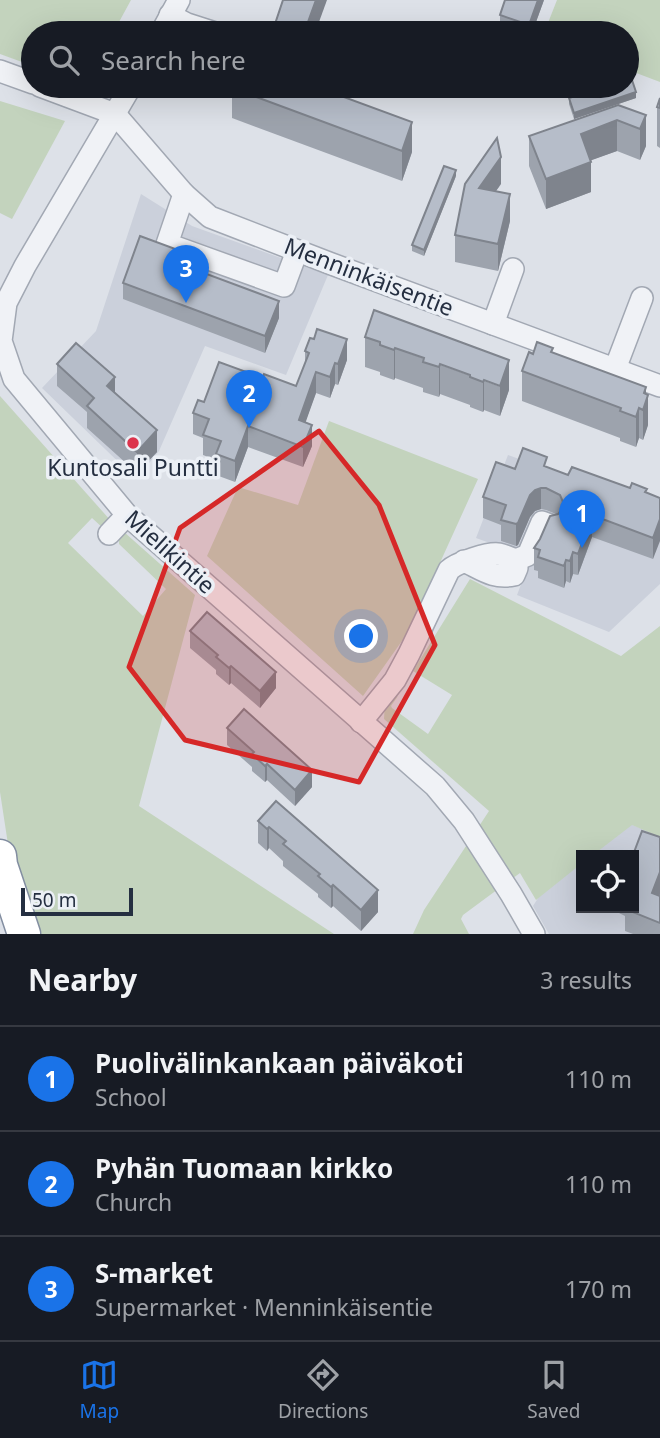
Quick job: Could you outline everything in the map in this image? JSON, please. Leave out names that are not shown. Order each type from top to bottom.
[{"type":"highway","points":[[0,856],[24,934]]},
{"type":"street","points":[[0,71],[21,79]]},
{"type":"street","points":[[72,98],[115,114]]},
{"type":"street","name":"Mielikintie","points":[[124,98],[6,303],[1,341],[14,379],[128,515],[435,786],[464,821],[534,934]]},
{"type":"street","name":"Menninkäisentie","points":[[115,114],[184,194],[210,217],[660,386]]},
{"type":"street","points":[[184,194],[167,244],[284,286],[296,251]]},
{"type":"street","points":[[493,324],[513,269]]},
{"type":"street","points":[[615,369],[642,298]]},
{"type":"street","points":[[109,534],[128,515]]},
{"type":"street","points":[[361,722],[399,685],[409,654],[449,570],[464,561],[501,577],[513,575],[517,568],[516,560],[528,555],[542,522],[550,525]]},
{"type":"highlighted area","points":[[319,431],[379,505],[435,645],[359,782],[185,740],[129,667],[180,528]]},
{"type":"shaded area","points":[[141,194],[192,226],[328,275],[286,375],[205,346],[159,451],[136,479],[42,388],[96,331]]},
{"type":"shaded area","points":[[508,455],[660,509],[660,584],[609,632],[517,595],[531,558],[476,538]]},
{"type":"shaded area","points":[[595,810],[660,836],[660,934],[549,934],[533,906]]},
{"type":"green space","points":[[0,0],[131,0],[120,21],[21,21],[21,62],[0,54]]},
{"type":"green space","points":[[557,0],[660,0],[660,82],[639,74],[639,21],[549,21]]},
{"type":"green space","points":[[0,101],[65,121],[12,219],[0,213]]},
{"type":"green space","points":[[0,396],[111,521],[104,529],[92,518],[68,543],[143,616],[166,589],[119,544],[124,532],[195,595],[139,806],[334,934],[37,934],[11,864],[0,792]]},
{"type":"green space","points":[[329,421],[478,479],[409,631],[363,696],[207,556],[238,487],[298,505]]},
{"type":"green space","points":[[470,579],[621,656],[660,626],[660,837],[632,825],[600,850],[576,850],[576,868],[536,900],[520,873],[463,915],[461,919],[469,934],[413,934],[424,910],[489,811],[384,719],[385,702],[398,696],[392,708],[428,734],[452,695],[413,671]]},
{"type":"building","points":[[283,0],[316,0],[308,21],[276,21]]},
{"type":"building","points":[[505,0],[538,0],[530,21],[517,21],[500,15]]},
{"type":"building","points":[[259,98],[347,98],[412,122],[402,151]]},
{"type":"building","points":[[569,98],[618,98],[574,113]]},
{"type":"building","points":[[618,105],[646,115],[640,129],[617,120],[581,134],[591,162],[546,179],[529,136]]},
{"type":"building","points":[[497,138],[501,157],[479,188],[510,194],[498,244],[455,235],[465,184]]},
{"type":"building","points":[[444,166],[456,170],[424,250],[412,245]]},
{"type":"building","points":[[140,236],[189,254],[185,266],[279,301],[265,336],[123,283]]},
{"type":"building","points":[[374,310],[509,360],[500,386],[440,364],[439,367],[423,362],[424,358],[395,348],[394,350],[365,337]]},
{"type":"building","points":[[317,329],[347,339],[330,377],[316,372],[299,420],[312,425],[303,447],[248,426],[235,461],[216,454],[221,441],[203,435],[209,419],[193,413],[198,400],[204,402],[219,362],[263,378],[264,374],[296,386],[309,353],[305,351],[310,338],[314,339]]},
{"type":"building","points":[[537,342],[553,348],[551,352],[646,387],[644,393],[648,395],[643,410],[639,408],[636,417],[620,411],[621,408],[522,371],[529,352],[533,354]]},
{"type":"building","points":[[76,343],[115,377],[107,386],[157,430],[137,452],[87,406],[94,398],[57,364]]},
{"type":"building","points":[[523,448],[547,457],[544,466],[568,475],[572,467],[630,488],[632,483],[660,498],[660,519],[653,538],[592,515],[578,554],[573,552],[570,561],[566,560],[564,566],[538,557],[540,550],[534,548],[550,516],[558,514],[562,509],[560,495],[546,488],[535,490],[516,524],[501,520],[506,505],[483,497],[496,462],[515,469]]},
{"type":"building","points":[[207,612],[276,672],[260,691],[216,657],[218,655],[190,631]]},
{"type":"building","points":[[244,709],[312,770],[295,790],[267,764],[265,766],[252,754],[254,752],[227,728]]},
{"type":"building","points":[[276,801],[378,890],[361,910],[283,844],[286,841],[258,821]]},
{"type":"building","points":[[642,831],[660,837],[660,872],[652,893],[660,896],[660,923],[635,913],[639,913],[639,850],[635,850]]},
{"type":"place","name":"S-market","points":[[186,303]]},
{"type":"place","name":"Pyhän Tuomaan kirkko","points":[[249,428]]},
{"type":"place","name":"Kuntosali Puntti","points":[[133,443]]},
{"type":"place","name":"Puolivälinkankaan päiväkoti","points":[[582,548]]}]
